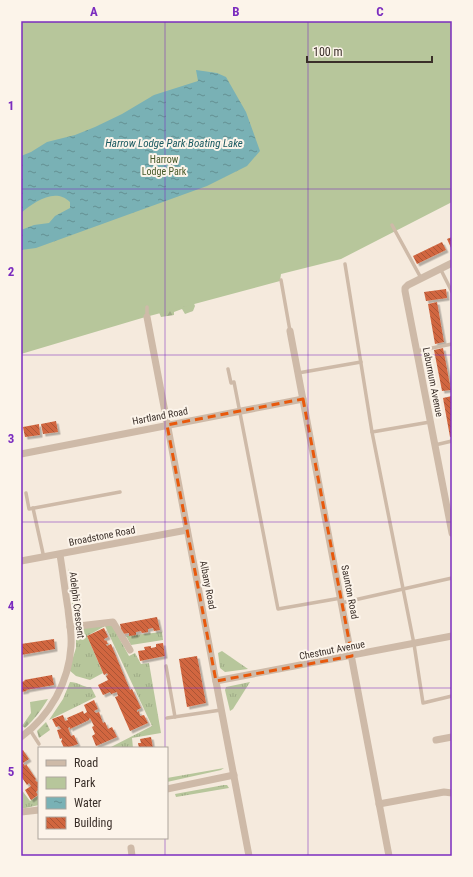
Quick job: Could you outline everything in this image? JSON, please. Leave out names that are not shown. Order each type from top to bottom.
[{"type":"street","name":"Laburnum Avenue","points":[[452,263],[408,285],[405,291],[452,533]]},
{"type":"street","name":"Albany Road","points":[[147,317],[249,856]]},
{"type":"street","name":"Saunton Road","points":[[290,331],[389,856]]},
{"type":"street","name":"Hartland Road","points":[[21,454],[303,399]]},
{"type":"street","name":"Broadstone Road","points":[[21,562],[188,530]]},
{"type":"street","name":"Adelphi Crescent","points":[[22,735],[30,730],[51,704],[64,682],[69,665],[71,645],[70,627],[60,555]]},
{"type":"street","points":[[70,627],[113,622],[130,650]]},
{"type":"street","name":"Chestnut Avenue","points":[[216,682],[452,636]]},
{"type":"street","points":[[436,740],[452,736]]},
{"type":"street","points":[[168,788],[234,775]]},
{"type":"street","points":[[379,804],[444,792],[452,793]]},
{"type":"street","points":[[21,812],[38,810]]},
{"type":"street","points":[[131,848],[132,856]]},
{"type":"lane","points":[[392,225],[421,278]]},
{"type":"lane","points":[[345,264],[372,432],[414,644],[423,703],[452,696]]},
{"type":"lane","points":[[440,268],[452,292]]},
{"type":"lane","points":[[281,280],[290,331]]},
{"type":"lane","points":[[147,307],[147,317]]},
{"type":"lane","points":[[417,351],[452,344]]},
{"type":"lane","points":[[298,373],[361,362]]},
{"type":"lane","points":[[228,369],[231,383],[234,382],[278,609],[403,589],[452,578]]},
{"type":"lane","points":[[372,432],[430,422]]},
{"type":"lane","points":[[435,445],[452,441]]},
{"type":"lane","points":[[26,493],[29,509],[120,492]]},
{"type":"lane","points":[[33,508],[44,558]]},
{"type":"lane","points":[[166,666],[175,717]]},
{"type":"lane","points":[[167,718],[221,710]]},
{"type":"lane","points":[[30,730],[39,744]]},
{"type":"highlighted area","points":[[303,399],[352,656],[216,681],[167,425]]},
{"type":"green space","name":"Harrow Lodge Park","points":[[21,21],[452,21],[452,202],[341,259],[281,274],[280,281],[142,318],[21,354]]},
{"type":"green space","points":[[190,294],[195,306],[193,311],[185,314],[182,309],[174,312],[174,315],[161,317],[158,310]]},
{"type":"green space","points":[[68,568],[80,622],[76,621],[74,618]]},
{"type":"green space","points":[[112,625],[129,656],[135,653],[141,664],[149,663],[161,733],[132,738],[133,747],[111,747],[152,726],[105,626],[87,636],[103,673],[90,680],[76,676],[69,670],[76,648],[76,633],[81,628]]},
{"type":"green space","points":[[162,632],[163,640],[131,645],[126,636]]},
{"type":"green space","points":[[222,651],[248,669],[225,672],[220,668],[218,653]]},
{"type":"green space","points":[[70,682],[91,687],[96,697],[49,720],[63,699]]},
{"type":"green space","points":[[250,682],[233,709],[230,711],[225,690],[226,687]]},
{"type":"green space","points":[[48,699],[29,725],[25,728],[22,726],[31,713],[30,702]]},
{"type":"green space","points":[[46,722],[50,730],[39,738],[37,731]]},
{"type":"green space","points":[[224,768],[221,770],[168,782],[168,778]]},
{"type":"green space","points":[[227,785],[229,788],[176,797],[175,794]]},
{"type":"green space","points":[[21,789],[30,801],[38,796],[38,805],[21,809]]},
{"type":"water","name":"Harrow Lodge Park Boating Lake","points":[[196,70],[217,73],[226,77],[246,112],[260,151],[247,166],[207,186],[36,248],[21,250],[21,230],[34,225],[49,223],[55,216],[70,208],[70,202],[58,196],[51,196],[38,201],[21,213],[21,156],[31,152],[47,142],[75,135],[95,127],[122,114],[154,95],[198,81]]},
{"type":"building","points":[[452,237],[452,250],[447,239]]},
{"type":"building","points":[[442,242],[446,250],[417,264],[413,256]]},
{"type":"building","points":[[446,289],[447,298],[426,301],[424,292]]},
{"type":"building","points":[[437,302],[444,342],[435,344],[428,304]]},
{"type":"building","points":[[443,348],[451,390],[442,391],[434,350]]},
{"type":"building","points":[[452,396],[452,437],[450,437],[443,398]]},
{"type":"building","points":[[56,421],[58,432],[43,434],[41,424]]},
{"type":"building","points":[[39,424],[40,435],[25,437],[23,427]]},
{"type":"building","points":[[157,617],[160,630],[154,631],[153,628],[148,629],[148,632],[136,632],[136,635],[129,636],[129,633],[122,634],[120,624]]},
{"type":"building","points":[[104,628],[108,637],[104,639],[108,644],[106,644],[107,646],[111,644],[130,690],[132,689],[141,708],[137,710],[137,712],[139,711],[140,716],[144,715],[148,723],[130,731],[115,697],[118,696],[117,692],[111,694],[110,692],[103,695],[98,685],[108,680],[106,676],[108,675],[107,673],[104,675],[87,636]]},
{"type":"building","points":[[54,639],[55,649],[21,655],[21,644]]},
{"type":"building","points":[[163,643],[165,656],[140,661],[138,651],[145,650],[144,647],[156,647],[156,644]]},
{"type":"building","points":[[197,656],[206,703],[187,707],[179,659]]},
{"type":"building","points":[[52,675],[54,685],[21,692],[21,682],[25,681],[24,680]]},
{"type":"building","points":[[94,700],[98,709],[94,711],[96,713],[99,712],[103,723],[105,722],[108,729],[112,727],[117,737],[96,746],[92,736],[95,734],[92,727],[94,726],[90,718],[89,720],[70,729],[70,727],[68,728],[71,736],[74,735],[78,744],[70,747],[64,747],[61,741],[62,738],[60,739],[57,730],[61,729],[59,726],[56,727],[52,719],[63,715],[65,721],[68,720],[67,718],[83,711],[84,714],[87,712],[84,705]]},
{"type":"building","points":[[151,737],[153,747],[139,747],[138,743],[141,743],[140,739]]},
{"type":"building","points":[[23,750],[29,759],[23,763],[25,766],[26,764],[36,779],[35,780],[38,782],[38,790],[36,792],[38,795],[31,800],[25,790],[31,786],[29,783],[27,785],[21,776],[21,751]]}]
